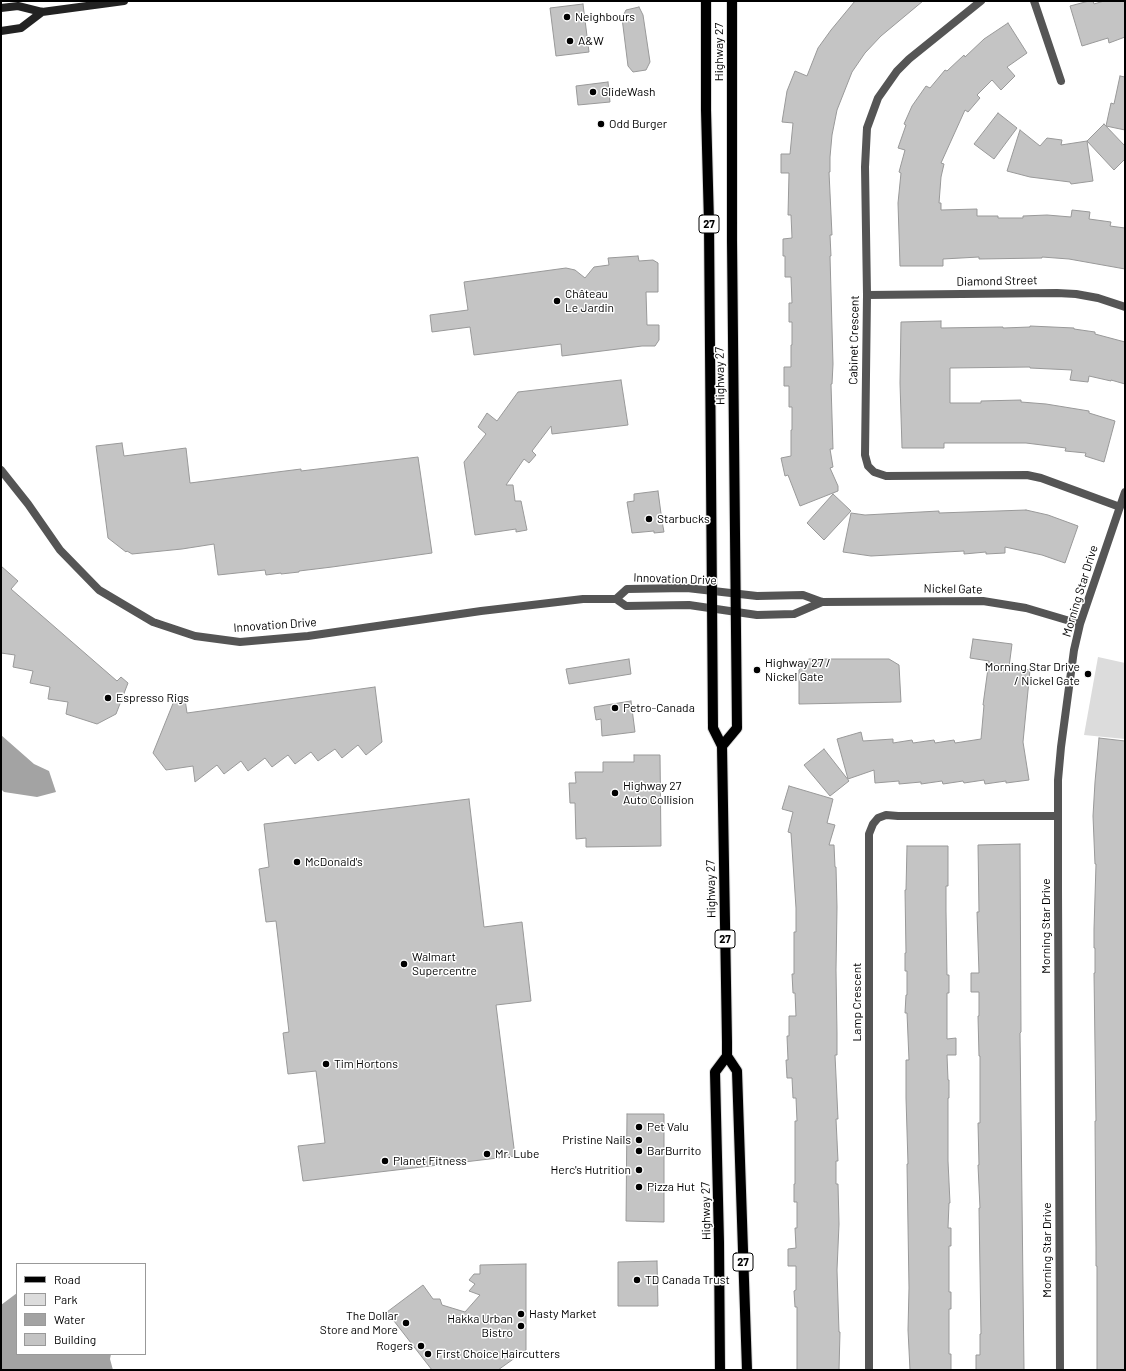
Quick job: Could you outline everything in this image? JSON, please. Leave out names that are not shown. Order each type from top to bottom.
[{"type":"main road","points":[[1,8],[18,6],[42,12],[124,1]]},
{"type":"main road","name":"Highway 27","points":[[706,1],[713,728],[722,746],[727,1056],[736,1071],[747,1370]]},
{"type":"main road","name":"Highway 27","points":[[722,746],[737,728],[732,257],[732,1]]},
{"type":"main road","points":[[1,31],[21,28],[42,12]]},
{"type":"main road","name":"Highway 27","points":[[720,1370],[720,1242],[716,1072],[727,1056]]},
{"type":"street","name":"Cabinet Crescent","points":[[981,1],[909,59],[897,71],[878,98],[872,112],[868,128],[865,160],[867,295],[865,455],[868,466],[874,472],[886,476],[1027,475],[1041,478],[1120,507]]},
{"type":"street","points":[[1034,1],[1061,81]]},
{"type":"street","name":"Diamond Street","points":[[867,295],[1057,293],[1076,294],[1098,298],[1125,307]]},
{"type":"street","name":"Innovation Drive","points":[[1,470],[28,504],[60,550],[99,590],[153,622],[195,636],[240,642],[308,636],[481,611],[583,599],[616,599],[626,606],[689,605],[712,608]]},
{"type":"street","name":"Morning Star Drive","points":[[1060,1370],[1058,780],[1074,650],[1080,624],[1125,492]]},
{"type":"street","name":"Innovation Drive","points":[[616,599],[626,589],[687,588],[736,593]]},
{"type":"street","name":"Nickel Gate","points":[[736,593],[757,596],[803,595],[822,602],[983,601],[1026,608],[1080,624]]},
{"type":"street","name":"Nickel Gate","points":[[712,608],[757,615],[794,614],[822,602]]},
{"type":"street","name":"Lamp Crescent","points":[[869,1370],[869,834],[872,824],[878,818],[886,815],[1058,816]]},
{"type":"green space","points":[[1098,657],[1125,663],[1125,739],[1084,735]]},
{"type":"water","points":[[1,735],[34,764],[49,771],[56,792],[37,797],[4,792],[1,789]]},
{"type":"water","points":[[16,1294],[16,1355],[111,1355],[110,1359],[113,1370],[1,1370],[1,1305]]},
{"type":"building","points":[[855,1],[923,1],[881,36],[865,53],[852,72],[837,110],[832,135],[829,172],[832,235],[830,235],[830,256],[833,364],[831,384],[833,449],[830,449],[833,467],[830,468],[838,486],[838,491],[800,506],[788,475],[785,476],[781,458],[791,456],[792,407],[789,407],[789,386],[784,386],[784,367],[791,367],[792,322],[789,322],[789,303],[792,303],[791,277],[785,277],[783,239],[792,238],[791,215],[788,215],[789,173],[781,173],[781,154],[790,154],[793,123],[782,122],[787,91],[795,71],[807,76],[818,48]]},
{"type":"building","points":[[1093,1],[1094,4],[1104,1],[1125,1],[1125,37],[1109,43],[1108,38],[1082,46],[1070,6]]},
{"type":"building","points":[[583,4],[589,52],[556,56],[550,8]]},
{"type":"building","points":[[639,7],[643,15],[650,62],[646,70],[633,72],[628,66],[622,18],[626,10]]},
{"type":"building","points":[[1008,23],[1027,53],[1007,67],[1015,76],[1001,90],[992,80],[977,95],[980,98],[968,112],[965,110],[941,163],[944,164],[941,177],[939,203],[941,203],[941,210],[977,209],[977,216],[998,216],[998,218],[1023,218],[1023,216],[1047,215],[1071,217],[1072,210],[1090,212],[1089,219],[1111,222],[1110,226],[1125,228],[1125,269],[1069,259],[1042,257],[979,259],[979,257],[943,259],[943,266],[900,266],[898,203],[901,173],[899,172],[905,150],[898,148],[906,125],[904,124],[912,106],[926,86],[930,88],[945,70],[947,71],[984,39]]},
{"type":"building","points":[[1120,76],[1125,77],[1125,130],[1106,126],[1111,103],[1114,104]]},
{"type":"building","name":"GlideWash","points":[[608,82],[610,102],[578,105],[576,86]]},
{"type":"building","points":[[998,113],[1017,128],[994,159],[974,144]]},
{"type":"building","points":[[1104,124],[1125,146],[1125,159],[1114,170],[1087,141]]},
{"type":"building","points":[[1020,130],[1040,146],[1047,138],[1062,140],[1061,145],[1087,141],[1093,181],[1071,184],[1070,182],[1030,177],[1007,171]]},
{"type":"building","name":"Château Le Jardin","points":[[638,256],[639,261],[653,260],[658,263],[658,292],[646,292],[647,325],[659,325],[659,340],[655,346],[642,346],[562,356],[561,344],[474,355],[470,327],[432,332],[430,315],[468,310],[464,282],[566,268],[575,270],[585,278],[594,267],[609,265],[608,258]]},
{"type":"building","points":[[941,321],[941,328],[1003,328],[1030,326],[1074,328],[1095,332],[1095,334],[1125,342],[1125,384],[1089,376],[1088,382],[1070,380],[1072,370],[1030,367],[950,368],[950,403],[981,403],[981,401],[1021,400],[1021,402],[1046,404],[1089,411],[1089,413],[1115,421],[1104,462],[1085,456],[1086,453],[1065,451],[1066,448],[1026,443],[944,443],[944,448],[902,448],[900,383],[901,322]]},
{"type":"building","points":[[621,380],[628,425],[552,434],[551,426],[532,451],[536,455],[529,463],[524,459],[506,485],[513,485],[515,501],[521,501],[527,530],[516,532],[516,529],[475,535],[464,462],[486,434],[478,427],[487,413],[497,421],[518,392]]},
{"type":"building","points":[[122,443],[124,456],[186,448],[190,483],[301,469],[301,471],[418,457],[432,553],[281,574],[266,575],[265,570],[218,575],[214,544],[132,554],[127,551],[126,552],[108,538],[96,446]]},
{"type":"building","points":[[658,491],[664,532],[654,533],[654,531],[632,533],[627,502],[634,501],[634,494]]},
{"type":"building","points":[[833,494],[851,511],[824,540],[807,523]]},
{"type":"building","points":[[1026,510],[1048,515],[1078,526],[1065,563],[1042,555],[1005,547],[1005,553],[986,554],[986,552],[964,554],[964,551],[871,556],[843,552],[851,513],[865,515],[939,511],[939,513]]},
{"type":"building","points":[[1,566],[18,581],[11,589],[117,681],[121,677],[128,683],[116,714],[97,724],[66,714],[68,702],[48,699],[50,687],[30,683],[33,671],[13,667],[15,655],[1,653]]},
{"type":"building","points":[[973,639],[1012,644],[1009,667],[1030,670],[1023,742],[1029,780],[985,784],[984,780],[943,784],[942,781],[921,784],[921,782],[899,784],[899,781],[875,783],[874,770],[848,779],[837,739],[861,732],[863,741],[893,739],[893,743],[912,740],[913,743],[934,740],[935,743],[954,740],[955,743],[981,739],[983,705],[989,661],[970,658]]},
{"type":"building","name":"Petro-Canada","points":[[629,659],[631,674],[569,684],[566,669]]},
{"type":"building","points":[[809,659],[889,659],[899,665],[901,702],[799,704],[799,670]]},
{"type":"building","points":[[375,687],[382,742],[366,755],[358,745],[342,758],[335,749],[318,761],[311,752],[295,764],[288,755],[272,767],[265,758],[248,771],[241,761],[224,774],[217,765],[195,782],[193,766],[166,770],[153,753],[174,701],[185,699],[187,713]]},
{"type":"building","points":[[631,701],[635,732],[602,736],[601,719],[596,720],[594,707]]},
{"type":"building","points":[[1099,738],[1125,741],[1125,1370],[1097,1370],[1094,973],[1096,864],[1093,816]]},
{"type":"building","points":[[824,749],[849,781],[830,796],[804,765]]},
{"type":"building","name":"Highway 27 Auto Collision","points":[[634,755],[660,755],[661,846],[586,847],[586,838],[576,839],[575,803],[570,803],[569,783],[576,783],[575,772],[603,772],[603,762],[634,762]]},
{"type":"building","points":[[789,786],[833,799],[827,823],[835,825],[829,845],[834,845],[837,907],[837,1055],[835,1055],[838,1119],[836,1119],[838,1161],[836,1161],[836,1184],[838,1184],[839,1224],[837,1270],[840,1332],[839,1370],[797,1370],[797,1307],[795,1307],[794,1291],[796,1290],[796,1266],[788,1266],[788,1249],[796,1248],[795,1228],[797,1228],[797,1202],[794,1202],[795,1121],[797,1121],[796,1098],[793,1098],[792,1078],[787,1078],[786,1060],[788,1060],[787,1036],[789,1036],[789,1016],[796,1016],[792,974],[794,974],[794,932],[796,932],[796,908],[791,833],[788,832],[793,812],[782,809]]},
{"type":"building","name":"Walmart Supercentre","points":[[469,799],[484,927],[522,922],[531,1001],[496,1005],[515,1156],[303,1181],[298,1146],[325,1143],[316,1071],[288,1074],[283,1033],[289,1032],[276,921],[266,922],[259,869],[269,867],[264,824]]},
{"type":"building","points":[[1020,844],[1020,1033],[1024,1370],[976,1370],[976,1355],[980,1355],[981,1334],[980,1208],[978,1165],[978,1123],[980,1123],[980,1056],[978,1016],[979,992],[971,992],[971,973],[979,973],[977,912],[979,912],[978,845]]},
{"type":"building","points":[[907,846],[948,846],[948,886],[946,886],[947,975],[949,975],[949,993],[947,993],[947,1039],[956,1038],[956,1055],[947,1055],[949,1080],[948,1161],[950,1203],[948,1228],[951,1228],[951,1246],[949,1246],[949,1292],[951,1292],[951,1309],[949,1309],[949,1354],[951,1354],[951,1370],[910,1370],[908,1330],[908,1164],[906,1098],[906,1060],[909,1060],[907,1013],[905,1013],[907,995],[907,971],[905,971],[905,890]]},
{"type":"building","points":[[627,1114],[664,1114],[664,1222],[626,1221]]},
{"type":"building","name":"TD Canada Trust","points":[[657,1261],[658,1306],[618,1306],[618,1262]]},
{"type":"building","points":[[526,1264],[526,1350],[498,1370],[432,1370],[387,1312],[423,1285],[433,1299],[440,1299],[442,1305],[465,1312],[480,1295],[469,1291],[475,1284],[469,1280],[474,1274],[480,1274],[480,1265]]},
{"type":"place","name":"Neighbours","points":[[567,17]]},
{"type":"place","name":"A&W","points":[[570,41]]},
{"type":"place","name":"GlideWash","points":[[593,92]]},
{"type":"place","name":"Odd Burger","points":[[601,124]]},
{"type":"place","name":"Château Le Jardin","points":[[557,301]]},
{"type":"place","name":"Starbucks","points":[[649,519]]},
{"type":"place","name":"Highway 27 / Nickel Gate","points":[[757,670]]},
{"type":"place","name":"Morning Star Drive / Nickel Gate","points":[[1088,674]]},
{"type":"place","name":"Espresso Rigs","points":[[108,698]]},
{"type":"place","name":"Petro-Canada","points":[[615,708]]},
{"type":"place","name":"Highway 27 Auto Collision","points":[[615,793]]},
{"type":"place","name":"McDonald's","points":[[297,862]]},
{"type":"place","name":"Walmart Supercentre","points":[[404,964]]},
{"type":"place","name":"Tim Hortons","points":[[326,1064]]},
{"type":"place","name":"Pet Valu","points":[[639,1127]]},
{"type":"place","name":"Pristine Nails","points":[[639,1140]]},
{"type":"place","name":"BarBurrito","points":[[639,1151]]},
{"type":"place","name":"Mr. Lube","points":[[487,1154]]},
{"type":"place","name":"Planet Fitness","points":[[385,1161]]},
{"type":"place","name":"Herc's Hutrition","points":[[639,1170]]},
{"type":"place","name":"Pizza Hut","points":[[639,1187]]},
{"type":"place","name":"TD Canada Trust","points":[[637,1280]]},
{"type":"place","name":"Hasty Market","points":[[521,1314]]},
{"type":"place","name":"The Dollar Store and More","points":[[406,1323]]},
{"type":"place","name":"Hakka Urban Bistro","points":[[521,1326]]},
{"type":"place","name":"Rogers","points":[[421,1346]]},
{"type":"place","name":"First Choice Haircutters","points":[[428,1354]]}]
